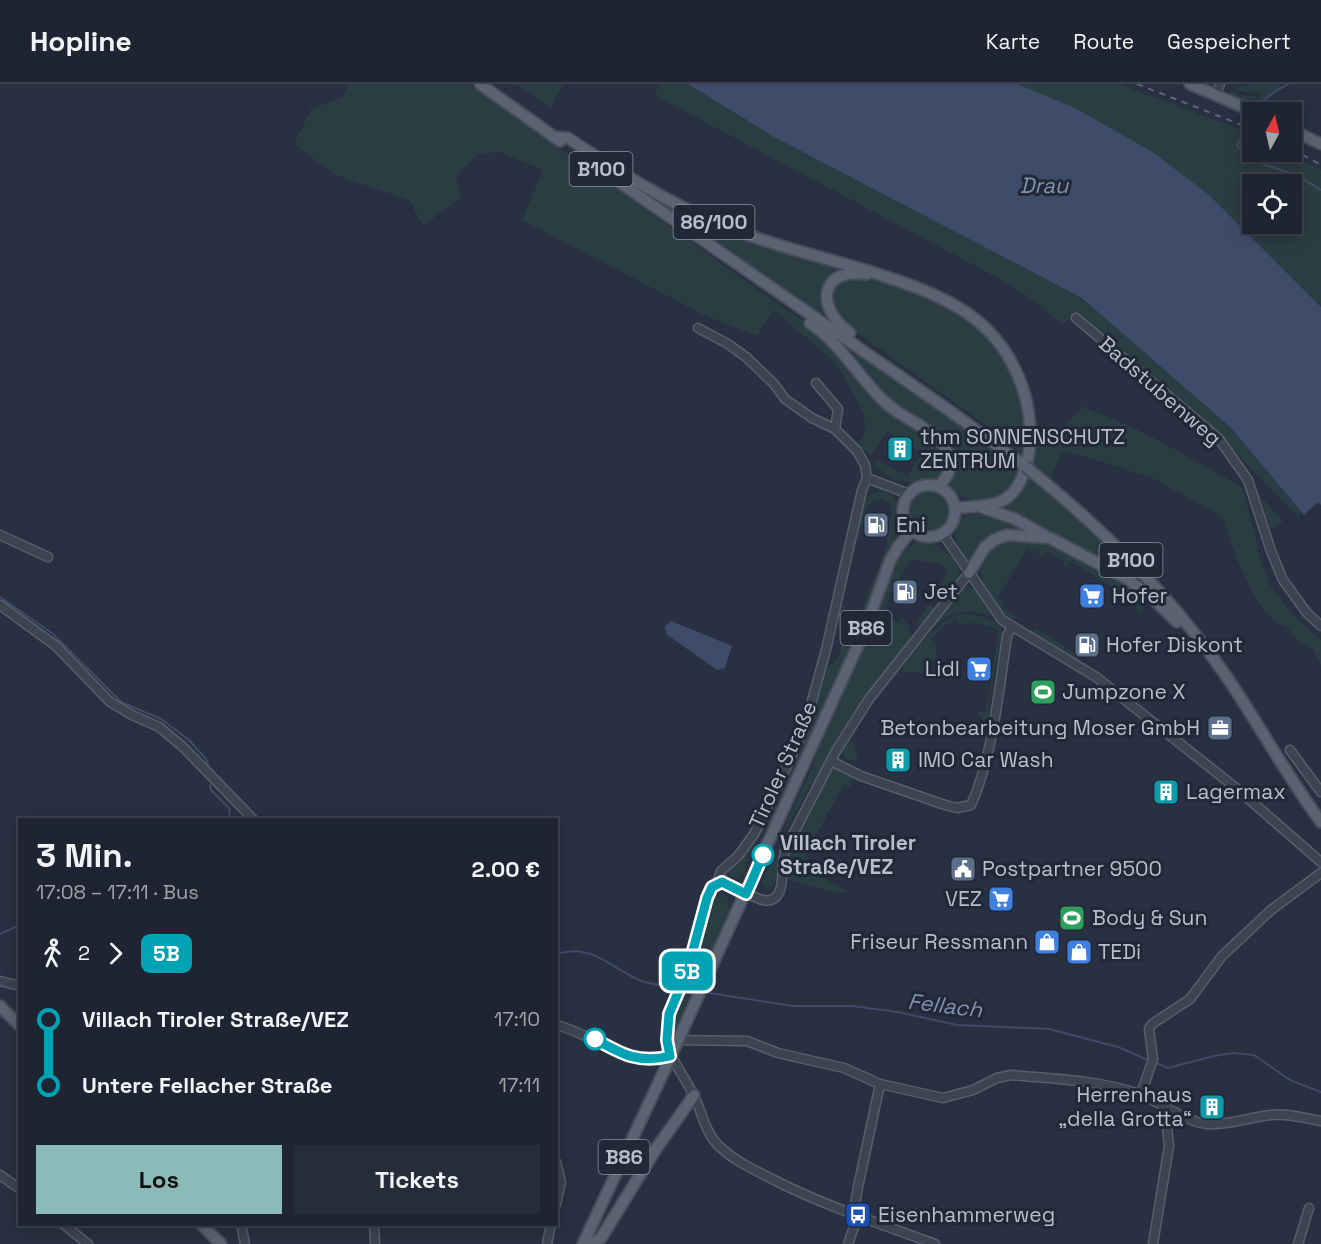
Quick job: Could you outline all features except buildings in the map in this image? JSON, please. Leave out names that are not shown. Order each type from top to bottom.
[{"type":"main road","points":[[1190,84],[1218,89],[1242,107]]},
{"type":"main road","name":"B100","points":[[483,86],[996,444],[1091,521],[1132,560],[1179,613],[1226,675],[1295,786],[1321,822]]},
{"type":"main road","points":[[1302,135],[1321,144]]},
{"type":"main road","name":"86/100","points":[[554,137],[568,138],[645,188],[726,227],[931,292],[973,316],[991,333],[1007,354],[1018,374],[1025,395],[1030,437],[1027,464],[1021,481],[1012,494],[991,505],[956,508]]},
{"type":"main road","name":"86/100","points":[[878,361],[861,341],[839,325],[826,301],[827,292],[832,283],[851,273],[888,277]]},
{"type":"main road","points":[[780,294],[794,312],[819,329],[841,350],[887,404],[935,436],[944,446],[949,456],[950,466],[948,476],[939,486]]},
{"type":"main road","points":[[924,485],[939,486],[949,494],[956,508],[950,527],[943,534],[927,537],[911,531],[906,524],[903,510],[909,494],[924,485]]},
{"type":"main road","name":"86/100","points":[[981,507],[1014,519],[1050,538]]},
{"type":"main road","name":"Tiroler Straße","points":[[583,1244],[746,894],[864,632],[890,561],[911,531]]},
{"type":"main road","points":[[969,573],[985,547],[994,540],[1007,535],[1050,538],[1126,578],[1151,597],[1186,632],[1203,645]]},
{"type":"main road","points":[[0,1006],[18,1024]]},
{"type":"main road","points":[[591,1244],[601,1238],[656,1149],[694,1095]]},
{"type":"main road","points":[[203,1226],[221,1244]]},
{"type":"street","name":"Badstubenweg","points":[[1076,318],[1219,439],[1248,480],[1283,580],[1307,613],[1321,626]]},
{"type":"street","points":[[698,328],[728,344],[746,357],[774,384],[785,399],[812,418],[835,429],[857,451],[865,465],[867,478],[862,490],[826,651],[804,730],[754,834],[738,856],[721,872],[707,898],[695,945],[669,1014],[667,1040],[670,1056],[694,1095],[712,1138],[745,1166],[805,1195],[935,1244]]},
{"type":"street","points":[[816,383],[838,409],[835,429]]},
{"type":"street","points":[[867,478],[909,494]]},
{"type":"street","points":[[943,534],[1002,620],[1096,677],[1236,788],[1321,862]]},
{"type":"street","points":[[0,535],[48,557]]},
{"type":"street","points":[[717,883],[727,883],[746,894],[763,900],[773,899],[778,894],[781,889],[782,858],[831,761],[869,699],[969,573]]},
{"type":"street","points":[[0,604],[56,646],[110,702],[159,727],[182,746],[252,818]]},
{"type":"street","points":[[831,761],[861,776],[945,805],[957,808],[970,805],[977,791],[992,730],[1007,636],[1012,626]]},
{"type":"street","points":[[1290,750],[1321,792]]},
{"type":"street","points":[[1141,1094],[1152,1063],[1149,1029],[1152,1024],[1190,999],[1222,956],[1270,910],[1321,873]]},
{"type":"street","points":[[0,981],[18,986]]},
{"type":"street","points":[[558,1026],[595,1039],[623,1055],[640,1059],[670,1056]]},
{"type":"street","points":[[667,1040],[747,1041],[778,1053],[844,1068],[880,1084],[943,1098],[973,1090],[997,1077],[1011,1075],[1108,1086],[1141,1094],[1165,1108],[1197,1122],[1208,1124],[1271,1115],[1321,1121]]},
{"type":"street","points":[[848,1244],[858,1215],[855,1205],[880,1084]]},
{"type":"street","points":[[1153,1244],[1170,1146],[1165,1108]]},
{"type":"street","points":[[558,1170],[561,1182],[558,1195]]},
{"type":"street","points":[[0,1174],[18,1188]]},
{"type":"street","points":[[1298,1244],[1309,1208]]},
{"type":"street","points":[[66,1226],[88,1244]]},
{"type":"street","points":[[241,1226],[245,1244]]},
{"type":"street","points":[[374,1226],[375,1244]]},
{"type":"street","points":[[547,1244],[551,1226]]},
{"type":"green space","points":[[343,84],[469,84],[817,332],[869,390],[936,439],[945,455],[946,466],[941,476],[933,480],[913,483],[895,480],[873,465],[876,461],[880,461],[908,476],[921,452],[887,432],[870,456],[859,444],[865,433],[864,414],[837,364],[774,310],[757,336],[706,316],[522,220],[543,170],[499,152],[478,154],[456,177],[461,197],[423,226],[409,200],[335,175],[294,144],[311,109],[343,97],[347,86]]},
{"type":"green space","points":[[516,84],[564,84],[551,107]]},
{"type":"green space","points":[[660,84],[688,84],[774,137],[1082,298],[1231,428],[1301,512],[1297,516],[1238,455],[1076,314],[1063,324],[1027,296],[998,278],[654,95]]},
{"type":"green space","points":[[1017,84],[1120,84],[1242,130],[1242,162],[1302,162],[1302,160],[1321,170],[1321,307],[1272,258]]},
{"type":"green space","points":[[1251,84],[1281,84],[1265,102],[1258,102],[1261,92],[1234,89]]},
{"type":"green space","points":[[1230,92],[1257,96],[1254,102],[1246,102],[1233,97]]},
{"type":"green space","points":[[671,206],[846,267],[846,270],[823,296],[823,314],[669,210],[668,207]]},
{"type":"green space","points":[[858,276],[909,290],[933,300],[977,328],[995,347],[1009,369],[1019,395],[1024,425],[1022,454],[841,321],[832,304],[832,292],[838,284]]},
{"type":"green space","points":[[857,352],[964,427],[1020,470],[1006,491],[997,498],[978,501],[957,493],[946,485],[953,456],[875,385],[853,357]]},
{"type":"green space","points":[[1082,407],[1144,433],[1242,487],[1259,555],[1270,585],[1296,618],[1321,640],[1321,666],[1313,649],[1300,644],[1286,626],[1275,622],[1255,597],[1238,561],[1222,516],[1152,478],[1067,451],[1061,453],[1050,479],[1032,463],[1036,432],[1054,437]]},
{"type":"green space","points":[[1028,477],[1093,530],[1152,589],[1149,591],[996,509],[1017,496]]},
{"type":"green space","points":[[882,490],[893,497],[898,509],[897,536],[863,624],[771,821],[749,856],[744,874],[736,879],[730,875],[729,870],[750,849],[759,834],[807,735],[828,667],[837,659],[846,635],[839,629],[842,606],[845,607],[843,624],[850,626],[852,621],[857,621],[885,550],[888,539],[885,537],[892,512],[890,504],[884,499],[873,500],[866,509],[858,543],[856,542],[866,497]]},
{"type":"green space","points":[[929,490],[944,496],[950,511],[944,526],[929,532],[914,526],[908,511],[914,496]]},
{"type":"green space","points":[[1259,495],[1283,521],[1271,530]]},
{"type":"green space","points":[[974,514],[1002,518],[1036,533],[1008,532],[970,566],[955,536],[955,529],[957,523],[963,518]]},
{"type":"green space","points":[[1010,538],[1039,541],[1069,551],[1112,575],[1149,600],[1140,612],[1135,609],[1138,603],[1070,561],[1066,567],[1062,560],[1046,551],[1043,555],[1035,550],[1033,553],[1028,549],[997,598],[1005,603],[1002,608],[1016,617],[1019,616],[1016,619],[1009,617],[1001,612],[988,594],[980,573],[980,564],[983,556],[989,550]]},
{"type":"green space","points":[[919,541],[938,547],[950,555],[958,565],[957,578],[951,589],[947,588],[946,592],[933,597],[934,591],[947,574],[946,569],[941,564],[911,561],[891,592],[886,609],[891,613],[889,619],[898,623],[902,618],[909,626],[912,639],[855,710],[782,837],[834,708],[877,614],[892,569],[902,550]]},
{"type":"green space","points":[[961,588],[974,588],[993,617],[963,612],[942,620],[928,634]]},
{"type":"green space","points":[[930,604],[935,609],[926,620],[918,624],[916,622]]},
{"type":"green space","points":[[966,614],[992,621],[1000,627],[1002,632],[989,702],[989,718],[984,720],[978,715],[979,711],[986,712],[998,635],[997,628],[971,623],[959,624],[956,619],[943,627],[932,639],[937,644],[935,660],[928,659],[925,674],[910,672],[907,674],[903,671],[903,666],[930,633],[947,620]]},
{"type":"green space","points":[[1035,628],[1081,657],[1078,661],[1032,633]]},
{"type":"green space","points":[[852,742],[858,756],[855,762],[845,758],[841,751],[845,744]]},
{"type":"green space","points":[[835,768],[854,775],[850,787],[843,785],[805,857],[811,861],[809,868],[814,873],[851,893],[828,891],[788,879],[789,860],[796,841],[794,839],[829,773]]},
{"type":"green space","points":[[781,848],[776,876],[770,890],[762,884],[762,880]]},
{"type":"green space","points":[[724,895],[728,898],[729,913],[695,988],[688,986],[713,900],[715,896]]},
{"type":"green space","points":[[685,994],[691,997],[675,1031],[673,1029],[674,1019]]},
{"type":"water","name":"Drau","points":[[688,84],[1017,84],[1075,108],[1154,153],[1209,195],[1242,228],[1242,234],[1248,234],[1321,307],[1321,505],[1318,502],[1304,515],[1231,428],[1082,298],[774,137]]},
{"type":"water","points":[[671,621],[732,646],[725,668],[717,670],[666,634],[665,626]]},
{"type":"waterway","points":[[1263,102],[1288,84]]},
{"type":"waterway","points":[[1242,135],[1237,146],[1242,149]]},
{"type":"waterway","points":[[1260,162],[1296,175],[1321,190]]},
{"type":"waterway","points":[[0,597],[53,634],[121,702],[161,719],[189,740],[206,759],[209,767]]},
{"type":"waterway","points":[[210,785],[211,790],[230,809],[229,818]]},
{"type":"waterway","name":"Fellach","points":[[0,934],[18,926]]},
{"type":"waterway","name":"Fellach","points":[[558,954],[569,951],[590,954],[643,982],[677,987]]},
{"type":"waterway","name":"Fellach","points":[[682,988],[698,991]]},
{"type":"waterway","name":"Fellach","points":[[703,992],[793,1006],[852,1006],[898,1012],[957,1025],[1049,1029],[1118,1047],[1148,1060]]},
{"type":"waterway","name":"Fellach","points":[[1154,1062],[1168,1068],[1233,1053],[1254,1055],[1290,1080],[1321,1092]]},
{"type":"railway","points":[[1137,84],[1242,125]]},
{"type":"railway","points":[[1302,155],[1321,165]]},
{"type":"bus line","name":"5B","points":[[595,1039],[623,1055],[640,1059],[670,1056],[667,1040],[669,1014],[688,969],[712,887],[717,883],[727,883],[746,894],[763,855]]},
{"type":"place","name":"thm SONNENSCHUTZ ZENTRUM","points":[[900,449]]},
{"type":"place","name":"Eni","points":[[876,525]]},
{"type":"place","name":"Jet","points":[[905,592]]},
{"type":"place","name":"Hofer","points":[[1092,596]]},
{"type":"place","name":"Hofer Diskont","points":[[1087,645]]},
{"type":"place","name":"Lidl","points":[[979,669]]},
{"type":"place","name":"Jumpzone X","points":[[1043,692]]},
{"type":"place","name":"Betonbearbeitung Moser GmbH","points":[[1220,728]]},
{"type":"place","name":"IMO Car Wash","points":[[898,760]]},
{"type":"place","name":"Lagermax","points":[[1166,792]]},
{"type":"place","name":"Villach Tiroler Straße/VEZ","points":[[763,855]]},
{"type":"place","name":"Postpartner 9500","points":[[963,869]]},
{"type":"place","name":"VEZ","points":[[1001,899]]},
{"type":"place","name":"Body & Sun","points":[[1072,918]]},
{"type":"place","name":"Friseur Ressmann","points":[[1047,942]]},
{"type":"place","name":"TEDi","points":[[1079,952]]},
{"type":"place","name":"Herrenhaus „della Grotta“","points":[[1212,1107]]},
{"type":"place","name":"Eisenhammerweg","points":[[858,1215]]}]
